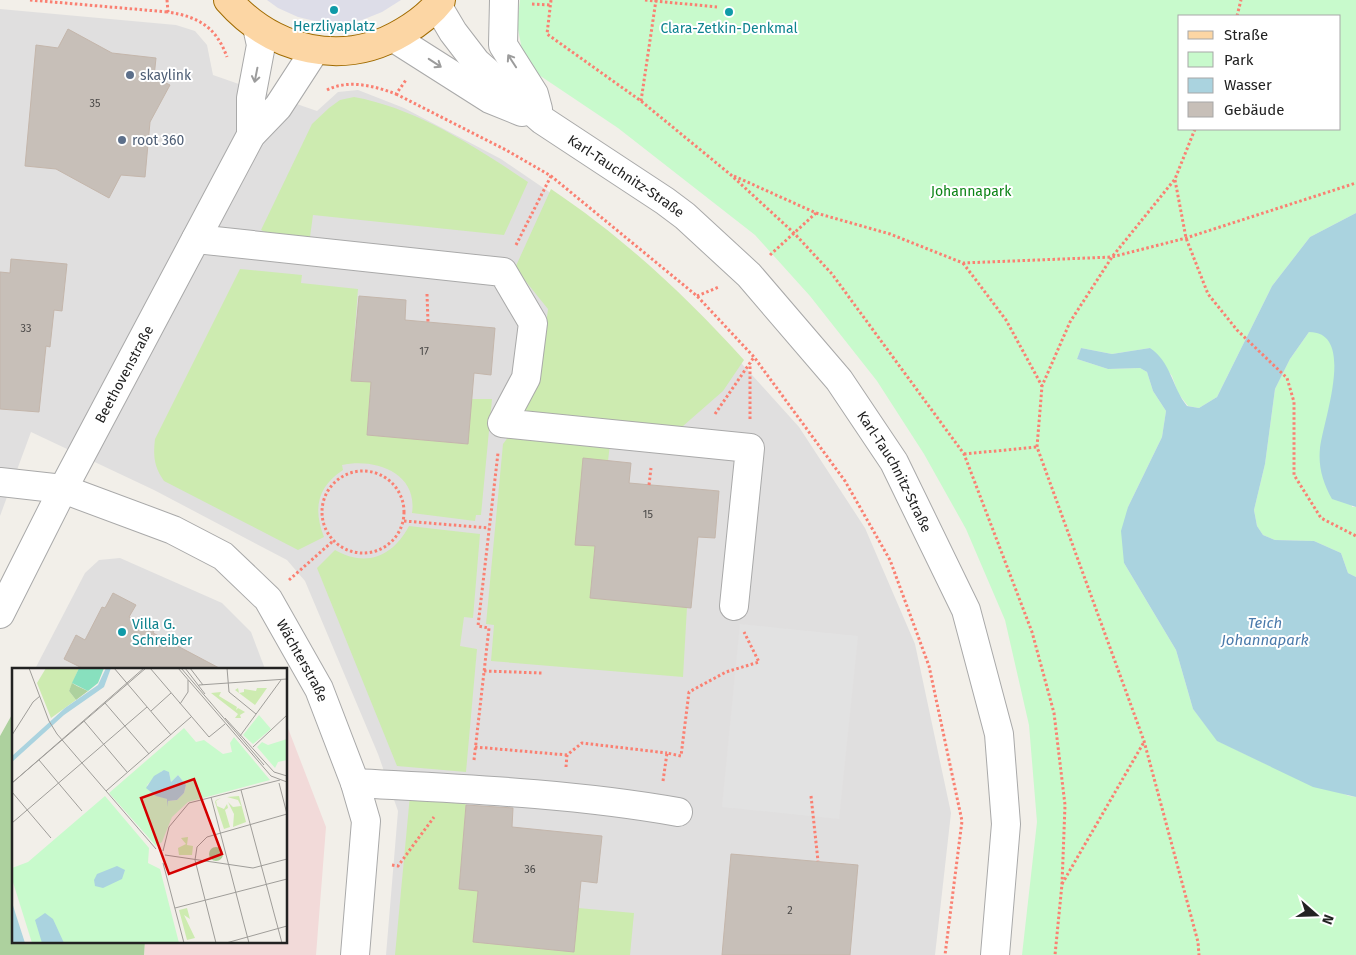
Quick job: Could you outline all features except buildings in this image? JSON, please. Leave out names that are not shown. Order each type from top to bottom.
[{"type":"main road","name":"Karl-Tauchnitz-Straße","points":[[228,0],[242,16],[257,27],[289,44],[315,50],[342,51],[368,47],[394,38],[417,24],[439,3]]},
{"type":"street","points":[[504,0],[502,45],[534,94],[542,120]]},
{"type":"street","name":"Karl-Tauchnitz-Straße","points":[[439,3],[453,32],[476,62],[542,120],[665,200],[686,216],[749,274],[839,380],[894,462],[966,610],[1000,743],[1006,824],[995,955]]},
{"type":"street","name":"Beethovenstraße","points":[[251,135],[251,98],[261,44],[257,27]]},
{"type":"street","name":"Karl-Tauchnitz-Straße","points":[[394,38],[490,99],[542,120]]},
{"type":"street","name":"Beethovenstraße","points":[[0,614],[63,489],[251,135],[278,108],[315,50]]},
{"type":"street","points":[[196,239],[503,272],[533,322],[526,378],[502,423],[750,448],[734,606]]},
{"type":"street","name":"Wächterstraße","points":[[0,482],[63,489],[173,530],[223,556],[268,599],[319,689],[355,783],[366,821],[355,955]]},
{"type":"street","points":[[355,783],[563,796],[669,810]]},
{"type":"path","points":[[30,0],[186,15],[207,25],[221,40],[229,62]]},
{"type":"path","points":[[167,0],[168,12]]},
{"type":"path","points":[[551,0],[547,34],[641,101],[731,175],[794,233],[832,274],[964,454],[1032,632],[1054,713],[1065,805],[1062,884],[1055,955]]},
{"type":"path","points":[[645,0],[718,7]]},
{"type":"path","points":[[1237,15],[1241,0]]},
{"type":"path","points":[[641,101],[656,1]]},
{"type":"path","points":[[325,91],[331,87],[358,84],[374,86],[396,94],[407,79]]},
{"type":"path","points":[[1195,130],[1175,179],[1112,256],[1070,322],[1042,386],[1038,447],[1144,741],[1198,942],[1199,955]]},
{"type":"path","points":[[731,175],[816,213],[890,234],[963,263],[1112,256],[1186,238],[1356,183]]},
{"type":"path","points":[[503,272],[551,176]]},
{"type":"path","points":[[1175,179],[1186,238],[1208,294],[1237,330],[1287,378],[1294,402],[1294,475],[1321,518],[1356,536]]},
{"type":"path","points":[[749,274],[816,213]]},
{"type":"path","points":[[963,263],[1006,320],[1042,386]]},
{"type":"path","points":[[688,441],[718,411],[754,357]]},
{"type":"path","points":[[750,362],[750,448]]},
{"type":"path","points":[[363,863],[398,866],[464,790],[475,747],[490,628],[478,626],[502,423]]},
{"type":"path","points":[[964,454],[1038,447]]},
{"type":"path","points":[[366,470],[380,474],[392,482],[400,493],[404,506],[404,521],[399,533],[391,543],[380,550],[368,554],[355,553],[343,549],[332,541],[325,529],[321,515],[323,501],[328,488],[339,478],[352,472],[366,470]]},
{"type":"path","points":[[404,521],[489,528]]},
{"type":"path","points":[[268,599],[332,541]]},
{"type":"path","points":[[475,747],[567,755],[582,743],[681,756],[690,692],[726,672],[759,662]]},
{"type":"path","points":[[484,670],[542,674]]},
{"type":"path","points":[[1062,884],[1144,741]]},
{"type":"path","points":[[667,753],[669,810]]},
{"type":"path","points":[[566,772],[567,755]]},
{"type":"path","points":[[811,796],[818,861]]},
{"type":"shaded area","name":"Herzliyaplatz","points":[[267,0],[401,0],[382,12],[362,20],[340,23],[319,22],[298,17],[278,8]]},
{"type":"shaded area","points":[[0,9],[176,25],[195,31],[207,45],[213,75],[317,111],[338,92],[358,90],[404,108],[501,159],[586,217],[694,311],[799,427],[865,528],[915,644],[951,813],[935,955],[386,955],[398,811],[378,754],[305,581],[287,560],[154,490],[31,432],[0,516]]},
{"type":"shaded area","points":[[120,558],[222,603],[251,632],[265,668],[36,668],[85,573],[99,560]]},
{"type":"shaded area","points":[[740,624],[858,636],[839,819],[722,807]]},
{"type":"shaded area","points":[[288,728],[326,827],[316,955],[144,955],[145,942],[288,942]]},
{"type":"green space","name":"Johannapark","points":[[520,0],[1356,0],[1356,213],[1310,237],[1272,286],[1217,397],[1199,408],[1188,406],[1178,393],[1172,376],[1150,348],[1112,354],[1081,348],[1077,359],[1108,369],[1140,368],[1147,372],[1153,391],[1166,411],[1162,437],[1128,507],[1124,563],[1176,650],[1193,709],[1218,741],[1266,764],[1356,797],[1356,955],[1022,955],[1037,822],[1029,725],[1005,620],[966,529],[924,454],[877,381],[810,296],[755,235],[618,128],[539,75],[523,55],[517,24]]},
{"type":"green space","points":[[354,97],[400,110],[445,130],[528,182],[504,235],[313,215],[310,237],[267,233],[261,230],[312,124],[340,100]]},
{"type":"green space","points":[[551,189],[604,227],[653,268],[744,360],[723,391],[675,433],[516,414],[539,379],[548,309],[515,268]]},
{"type":"green space","points":[[240,269],[302,275],[301,283],[358,289],[351,380],[371,382],[367,435],[467,444],[471,399],[492,399],[481,515],[476,515],[475,521],[412,513],[412,499],[408,487],[401,478],[380,466],[354,463],[342,465],[343,470],[334,477],[323,491],[318,508],[324,537],[298,550],[164,481],[155,461],[155,439]]},
{"type":"green space","points":[[1309,332],[1319,332],[1333,341],[1341,360],[1336,386],[1352,507],[1356,507],[1356,577],[1348,573],[1341,553],[1314,541],[1275,540],[1263,535],[1257,526],[1254,510],[1265,464],[1275,389],[1290,359]]},
{"type":"green space","points":[[511,433],[610,444],[608,461],[576,545],[595,546],[590,598],[687,607],[683,677],[491,661],[494,625],[486,624],[503,444]]},
{"type":"green space","points":[[409,526],[480,534],[473,618],[464,617],[460,646],[477,649],[466,772],[397,766],[317,568],[335,550],[358,558],[378,556],[387,552],[403,536]]},
{"type":"green space","points":[[12,715],[12,942],[145,942],[144,955],[0,955],[0,736]]},
{"type":"green space","points":[[410,795],[466,803],[459,889],[478,891],[473,942],[574,952],[578,908],[634,913],[630,955],[395,955]]},
{"type":"water","name":"Teich Johannapark","points":[[1356,213],[1356,507],[1332,499],[1322,475],[1320,448],[1331,398],[1334,361],[1331,346],[1323,336],[1309,332],[1290,359],[1275,389],[1265,464],[1254,510],[1257,526],[1263,535],[1275,540],[1314,541],[1341,553],[1348,573],[1356,577],[1356,797],[1313,787],[1217,741],[1193,709],[1176,650],[1124,563],[1121,531],[1128,507],[1162,437],[1166,411],[1153,391],[1147,372],[1140,368],[1108,369],[1077,359],[1081,348],[1112,354],[1150,348],[1163,360],[1187,406],[1199,408],[1217,397],[1272,286],[1310,237]]},
{"type":"place","name":"Herzliyaplatz","points":[[334,10]]},
{"type":"place","name":"Clara-Zetkin-Denkmal","points":[[729,12]]},
{"type":"place","name":"skaylink","points":[[130,75]]},
{"type":"place","name":"root 360","points":[[122,140]]},
{"type":"place","name":"Villa G. Schreiber","points":[[122,632]]}]
